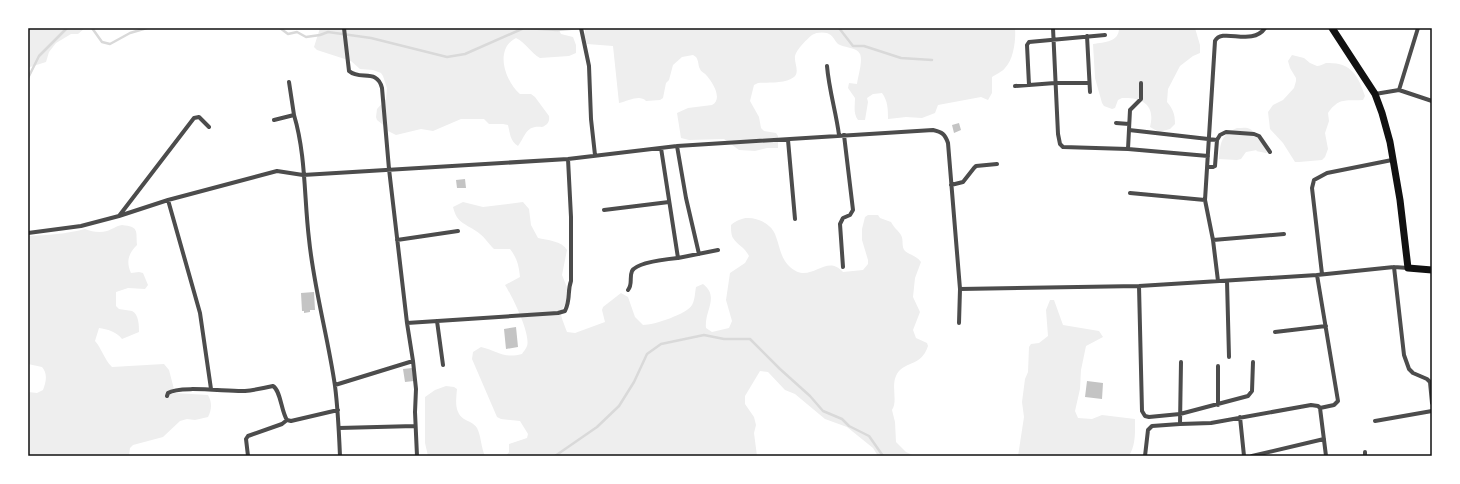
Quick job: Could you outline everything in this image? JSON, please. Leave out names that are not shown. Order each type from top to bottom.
[{"type":"main road","points":[[1332,28],[1375,94],[1382,113],[1390,142],[1400,200],[1408,268],[1432,270]]},
{"type":"street","points":[[581,28],[589,66],[591,119],[595,155]]},
{"type":"street","points":[[1053,28],[1058,134],[1061,146],[1128,149],[1208,156]]},
{"type":"street","points":[[1218,281],[1213,240],[1205,200],[1210,139],[1213,60],[1216,39],[1221,36],[1254,37],[1260,34],[1265,28]]},
{"type":"street","points":[[1399,90],[1418,28]]},
{"type":"street","points":[[345,32],[349,71],[352,74],[376,78],[381,82],[406,323],[414,362],[417,456]]},
{"type":"street","points":[[1029,85],[1027,45],[1029,42],[1105,35]]},
{"type":"street","points":[[1087,36],[1090,92]]},
{"type":"street","points":[[827,66],[829,86],[839,136]]},
{"type":"street","points":[[289,82],[294,115],[301,139],[309,239],[317,298],[338,410],[340,456]]},
{"type":"street","points":[[1015,86],[1055,83],[1089,83]]},
{"type":"street","points":[[1128,149],[1130,110],[1141,99],[1141,83]]},
{"type":"street","points":[[1375,94],[1399,90],[1432,101]]},
{"type":"street","points":[[274,120],[294,115]]},
{"type":"street","points":[[119,216],[194,118],[202,118],[209,127]]},
{"type":"street","points":[[1116,123],[1129,124]]},
{"type":"street","points":[[28,233],[81,226],[119,216],[168,200],[276,171],[303,175],[568,159],[677,146],[933,130],[942,132],[948,142],[960,289],[958,323]]},
{"type":"street","points":[[1129,130],[1217,140]]},
{"type":"street","points":[[1207,167],[1215,166],[1217,140],[1220,135],[1226,132],[1254,134],[1259,136],[1270,152]]},
{"type":"street","points":[[843,267],[840,224],[843,218],[850,215],[853,210],[844,135]]},
{"type":"street","points":[[788,140],[795,219]]},
{"type":"street","points":[[677,146],[686,198],[699,254]]},
{"type":"street","points":[[661,148],[678,258]]},
{"type":"street","points":[[406,323],[558,313],[565,311],[569,301],[569,286],[571,281],[571,216],[568,159]]},
{"type":"street","points":[[1145,456],[1148,430],[1152,426],[1211,423],[1311,404],[1320,408],[1334,405],[1338,401],[1326,326],[1312,188],[1314,180],[1328,173],[1392,160]]},
{"type":"street","points":[[951,185],[963,182],[976,166],[997,164]]},
{"type":"street","points":[[1130,193],[1205,200]]},
{"type":"street","points":[[168,200],[200,313],[211,389]]},
{"type":"street","points":[[604,210],[670,202]]},
{"type":"street","points":[[397,240],[458,231]]},
{"type":"street","points":[[1213,240],[1284,234]]},
{"type":"street","points":[[628,290],[631,285],[631,274],[633,270],[638,267],[657,261],[718,250]]},
{"type":"street","points":[[960,289],[1139,286],[1228,281],[1394,267],[1408,268]]},
{"type":"street","points":[[1394,267],[1404,355],[1409,369],[1413,373],[1427,379],[1430,382],[1432,403]]},
{"type":"street","points":[[1228,281],[1229,357]]},
{"type":"street","points":[[1139,286],[1142,410],[1145,416],[1149,417],[1180,414],[1218,405],[1250,395],[1252,391],[1253,362]]},
{"type":"street","points":[[437,321],[443,365]]},
{"type":"street","points":[[1276,332],[1326,326]]},
{"type":"street","points":[[334,385],[414,362]]},
{"type":"street","points":[[1180,424],[1181,362]]},
{"type":"street","points":[[1218,366],[1218,405]]},
{"type":"street","points":[[167,396],[168,392],[174,390],[211,389],[244,391],[273,386],[277,390],[284,416],[287,420]]},
{"type":"street","points":[[1320,408],[1326,456]]},
{"type":"street","points":[[248,456],[246,439],[250,435],[282,424],[287,420],[291,421],[338,410]]},
{"type":"street","points":[[1375,421],[1432,411]]},
{"type":"street","points":[[1240,417],[1244,456]]},
{"type":"street","points":[[339,428],[415,426]]},
{"type":"street","points":[[1252,456],[1324,439]]},
{"type":"street","points":[[1280,450],[1281,456]]},
{"type":"shaded area","points":[[28,28],[85,28],[78,34],[71,34],[56,43],[49,52],[46,62],[30,67],[28,70]]},
{"type":"shaded area","points":[[320,28],[558,28],[561,34],[573,37],[576,45],[576,53],[569,56],[540,58],[516,38],[509,43],[505,50],[504,65],[510,81],[520,94],[531,94],[535,97],[549,116],[548,123],[544,126],[529,129],[518,146],[512,139],[508,125],[489,124],[484,119],[461,119],[433,131],[421,129],[396,135],[388,131],[376,117],[377,109],[386,99],[387,88],[381,73],[373,70],[360,69],[351,61],[317,50],[314,47]]},
{"type":"shaded area","points":[[585,28],[1015,28],[1015,43],[1008,64],[1001,72],[992,77],[992,93],[988,100],[981,97],[938,105],[935,113],[922,118],[906,117],[888,119],[887,106],[884,96],[882,93],[873,94],[867,98],[868,102],[865,120],[858,120],[855,115],[855,98],[848,88],[849,83],[857,84],[861,64],[860,54],[856,50],[838,44],[832,36],[827,33],[820,32],[814,34],[797,51],[795,59],[797,73],[794,77],[782,82],[758,83],[754,85],[750,101],[759,117],[761,128],[764,131],[776,133],[778,136],[778,148],[767,148],[755,151],[739,150],[724,139],[689,140],[681,138],[677,113],[688,108],[712,105],[717,99],[716,91],[712,83],[701,70],[696,57],[693,55],[682,57],[673,65],[669,80],[666,83],[663,98],[660,100],[646,101],[641,98],[637,98],[619,103],[613,46],[587,44]]},
{"type":"shaded area","points":[[1119,28],[1195,28],[1200,45],[1200,53],[1193,56],[1180,66],[1168,89],[1167,102],[1171,107],[1175,120],[1175,124],[1170,129],[1159,132],[1150,127],[1151,113],[1149,107],[1141,101],[1122,98],[1118,100],[1115,108],[1112,109],[1104,106],[1102,103],[1095,78],[1093,44],[1114,39],[1117,36]]},
{"type":"shaded area","points":[[1292,55],[1304,58],[1317,66],[1326,63],[1335,63],[1347,67],[1356,76],[1365,96],[1363,100],[1347,100],[1339,102],[1328,113],[1329,121],[1325,133],[1328,149],[1322,160],[1295,162],[1283,143],[1270,129],[1268,112],[1273,105],[1283,100],[1294,88],[1296,78],[1288,61]]},
{"type":"shaded area","points":[[1237,128],[1247,128],[1251,130],[1268,152],[1256,151],[1257,150],[1246,152],[1241,159],[1237,160],[1219,159],[1222,140],[1228,133]]},
{"type":"shaded area","points":[[463,202],[483,207],[523,202],[529,209],[531,225],[538,238],[554,241],[565,247],[567,250],[562,275],[571,297],[563,307],[561,317],[567,332],[575,333],[605,322],[602,310],[603,307],[621,293],[628,297],[635,317],[643,325],[648,325],[684,312],[692,305],[694,301],[696,287],[703,284],[708,289],[711,299],[706,328],[712,332],[729,328],[732,321],[726,300],[730,273],[745,263],[749,256],[732,235],[731,225],[744,218],[760,220],[769,226],[775,234],[784,260],[790,267],[798,272],[805,273],[830,265],[843,272],[863,270],[868,264],[862,240],[862,229],[865,217],[868,215],[878,215],[880,218],[891,222],[901,235],[903,248],[905,251],[918,258],[921,262],[915,278],[913,297],[920,312],[913,330],[916,338],[927,343],[928,346],[921,358],[903,368],[896,376],[894,385],[894,406],[892,410],[895,422],[896,442],[906,452],[915,456],[878,456],[873,448],[847,427],[825,419],[795,394],[785,390],[768,372],[760,371],[745,396],[745,404],[754,417],[756,425],[754,433],[757,456],[506,456],[509,452],[509,444],[527,438],[528,434],[520,421],[501,419],[497,417],[472,359],[473,352],[481,347],[510,356],[522,354],[527,347],[524,324],[505,285],[520,277],[519,269],[516,259],[510,249],[494,249],[481,235],[459,220],[453,207]]},
{"type":"shaded area","points":[[122,225],[134,228],[136,230],[137,245],[130,255],[128,262],[131,273],[143,273],[148,285],[145,289],[128,288],[116,292],[116,306],[119,309],[132,311],[136,315],[139,332],[122,339],[112,331],[99,328],[95,341],[112,367],[164,364],[169,370],[175,393],[208,395],[211,408],[208,417],[180,421],[163,437],[133,445],[130,448],[129,456],[28,456],[28,392],[37,393],[43,390],[46,378],[42,367],[28,364],[28,236],[50,235],[85,229],[102,232]]},
{"type":"shaded area","points":[[1050,300],[1054,300],[1063,325],[1099,331],[1103,337],[1086,346],[1081,370],[1080,389],[1075,411],[1078,418],[1092,419],[1102,415],[1135,419],[1134,443],[1129,456],[1018,456],[1024,417],[1022,402],[1025,379],[1028,372],[1029,347],[1031,344],[1039,343],[1048,336],[1046,310]]},
{"type":"shaded area","points":[[446,386],[457,389],[457,409],[464,419],[476,426],[485,456],[428,456],[425,443],[425,397],[435,390]]},
{"type":"building","points":[[959,123],[961,130],[954,133],[952,125]]},
{"type":"building","points":[[465,179],[466,188],[457,188],[456,180]]},
{"type":"building","points":[[314,292],[315,310],[310,310],[310,312],[304,313],[304,311],[302,311],[301,293]]},
{"type":"building","points":[[516,327],[518,347],[506,349],[504,329]]},
{"type":"building","points":[[412,368],[414,381],[405,382],[403,369]]},
{"type":"building","points":[[1087,381],[1103,383],[1102,399],[1085,397]]},
{"type":"waterway","points":[[28,78],[39,56],[67,28]]},
{"type":"waterway","points":[[92,28],[102,42],[110,44],[130,33],[147,28]]},
{"type":"waterway","points":[[280,28],[288,34],[297,32],[306,37],[328,32],[371,38],[447,57],[465,54],[524,28],[557,30],[581,28]]},
{"type":"waterway","points":[[839,28],[853,46],[864,46],[901,58],[932,60]]},
{"type":"waterway","points":[[555,456],[597,427],[619,406],[634,382],[647,354],[661,344],[704,335],[724,339],[750,339],[810,396],[823,411],[842,419],[849,426],[869,436],[883,456]]}]
